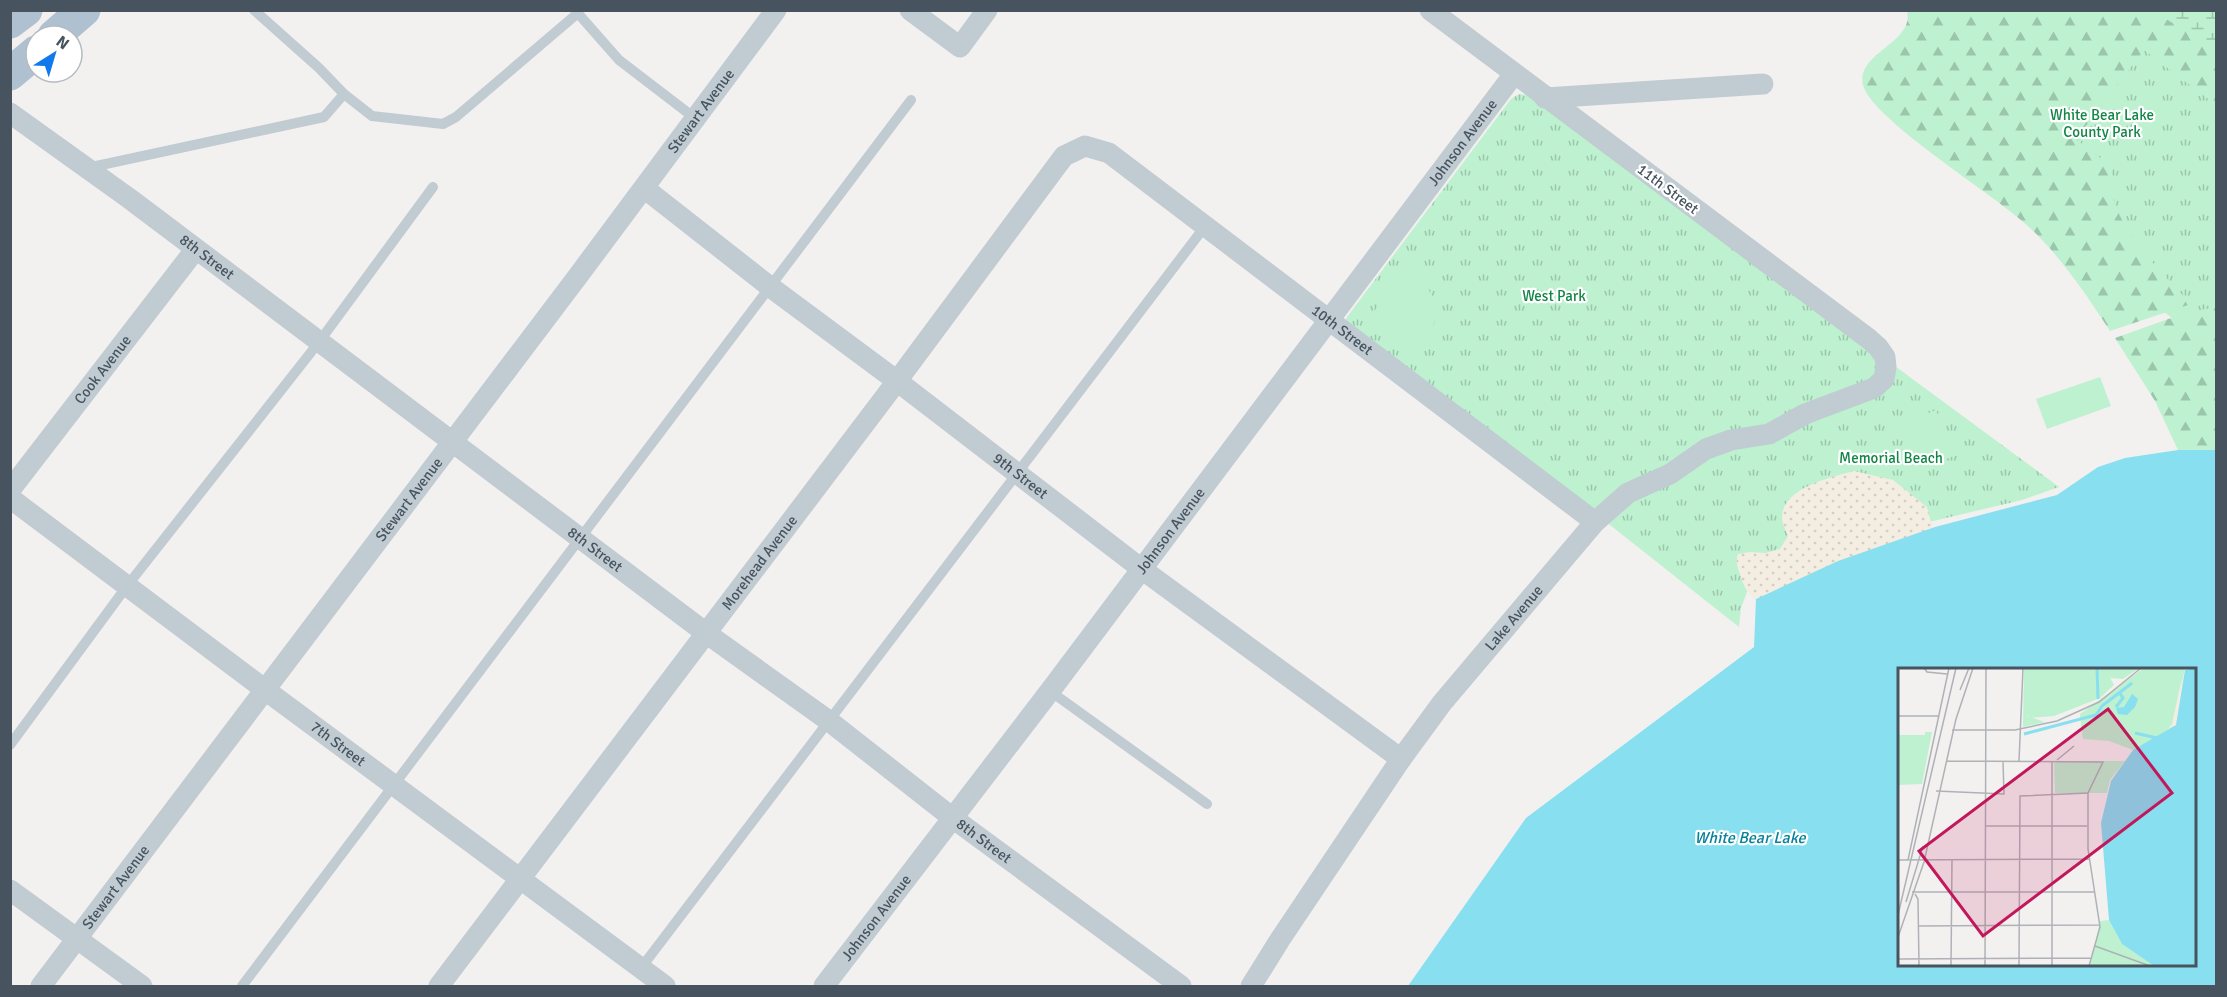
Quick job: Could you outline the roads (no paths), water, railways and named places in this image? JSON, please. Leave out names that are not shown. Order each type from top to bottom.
[{"type":"main road","points":[[10,22],[26,10]]},
{"type":"main road","points":[[68,24],[84,10]]},
{"type":"main road","points":[[10,74],[24,62]]},
{"type":"street","name":"Stewart Avenue","points":[[40,987],[776,10]]},
{"type":"street","points":[[910,10],[960,47],[987,10]]},
{"type":"street","name":"11th Street","points":[[1430,10],[1878,347],[1885,357],[1884,379]]},
{"type":"street","name":"Johnson Avenue","points":[[825,987],[1143,570],[1514,74]]},
{"type":"street","points":[[1545,98],[1763,84]]},
{"type":"street","name":"8th Street","points":[[18,121],[87,168],[706,633],[829,721],[954,819],[1181,987]]},
{"type":"street","name":"10th Street","points":[[1085,146],[1109,153],[1595,522]]},
{"type":"street","name":"Morehead Avenue","points":[[439,987],[1064,156],[1085,146]]},
{"type":"street","name":"9th Street","points":[[644,188],[769,286],[1143,570],[1401,759]]},
{"type":"street","name":"Cook Avenue","points":[[10,490],[195,250]]},
{"type":"street","name":"Lake Avenue","points":[[1251,987],[1281,938],[1401,759],[1442,703],[1595,522],[1628,494],[1670,474],[1706,449],[1731,440],[1760,436],[1778,430],[1805,414],[1874,388],[1884,379]]},
{"type":"street","name":"7th Street","points":[[10,498],[264,690],[666,987]]},
{"type":"street","points":[[10,890],[142,987]]},
{"type":"lane","points":[[254,10],[344,94],[372,116],[443,124],[456,117],[577,12],[619,60],[696,119]]},
{"type":"lane","points":[[87,168],[324,117],[344,94]]},
{"type":"lane","points":[[242,987],[911,100]]},
{"type":"lane","points":[[10,746],[127,586],[319,342],[433,187]]},
{"type":"lane","points":[[641,968],[1206,225]]},
{"type":"lane","points":[[1050,692],[1206,804]]},
{"type":"water","name":"White Bear Lake","points":[[2178,450],[2216,450],[2216,986],[1408,986],[1526,818],[1754,647],[1756,599],[1838,561],[1935,527],[2057,495],[2098,467],[2125,458]]},
{"type":"park label","name":"White Bear Lake County Park","points":[[2102,124]]},
{"type":"park label","name":"West Park","points":[[1554,296]]},
{"type":"park label","name":"Memorial Beach","points":[[1891,458]]}]
